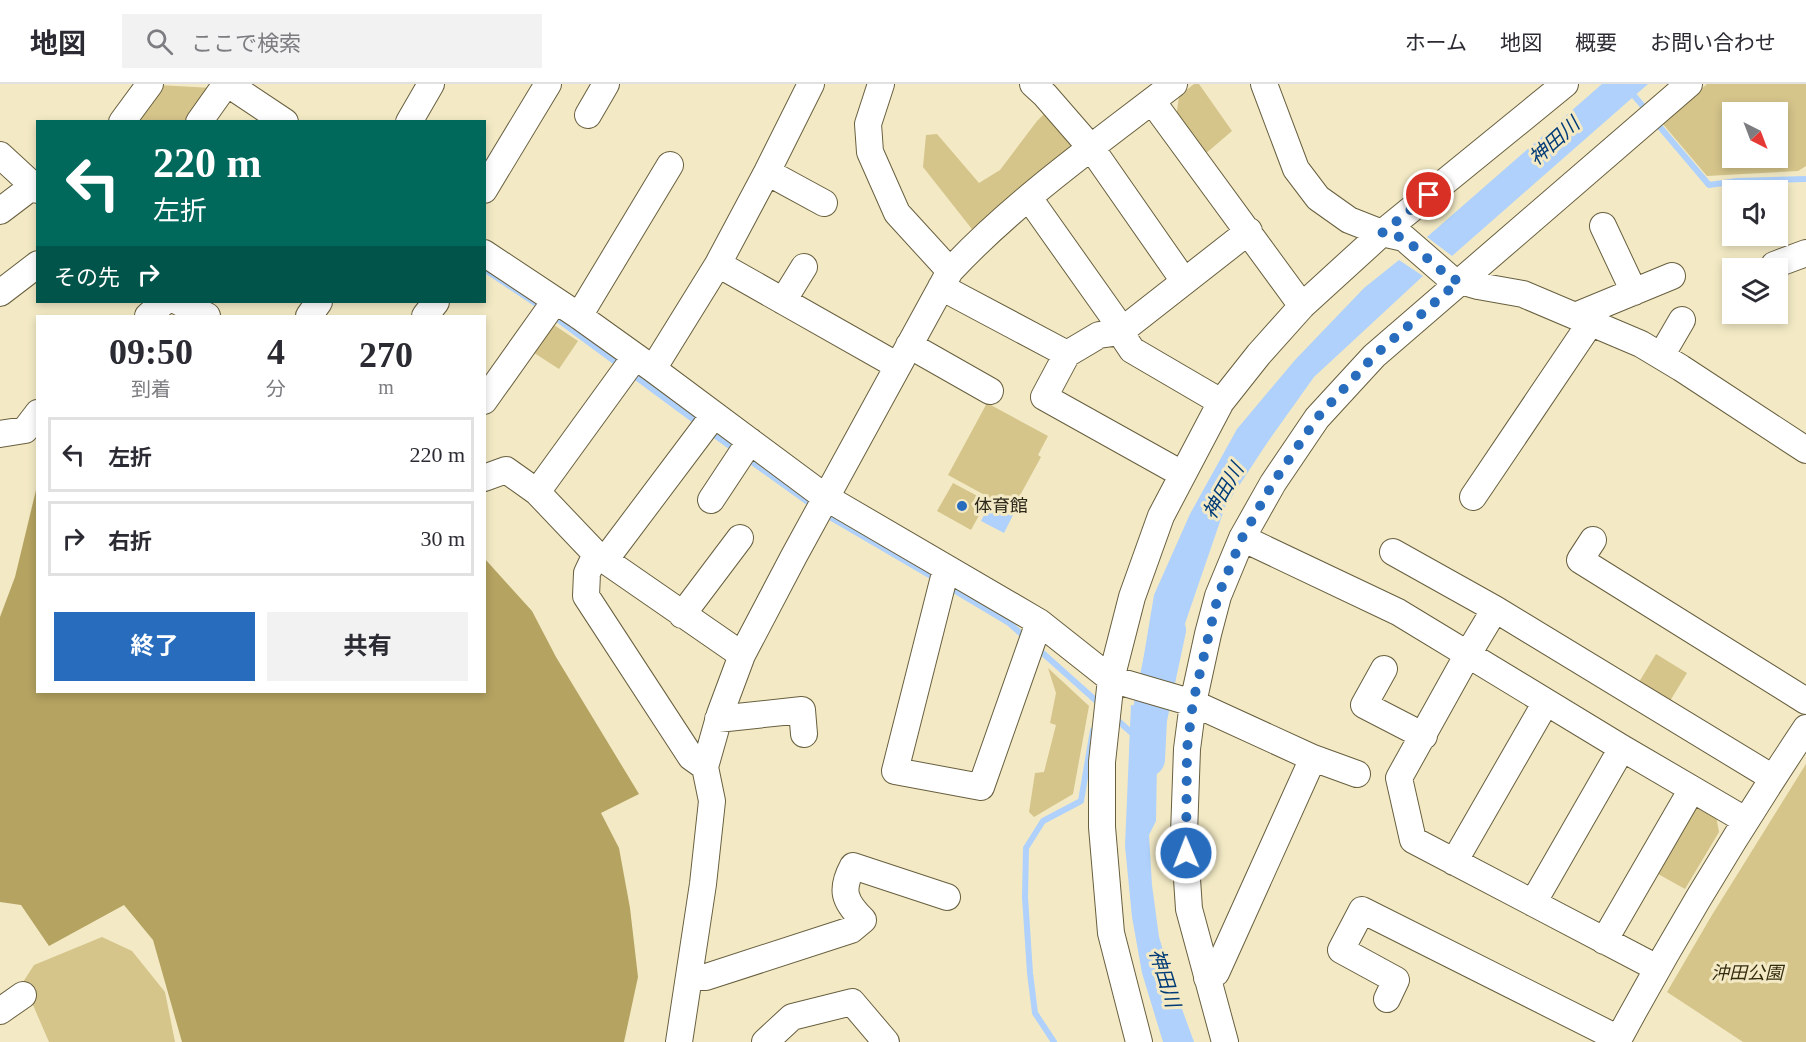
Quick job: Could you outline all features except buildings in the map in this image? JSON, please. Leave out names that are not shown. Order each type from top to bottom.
[{"type":"street","points":[[410,120],[431,84]]},
{"type":"street","points":[[486,187],[548,84]]},
{"type":"street","points":[[588,115],[606,84]]},
{"type":"street","points":[[537,492],[644,363],[718,264],[811,84]]},
{"type":"street","points":[[881,84],[868,124],[870,152],[897,213],[945,279],[1067,354]]},
{"type":"street","points":[[1033,84],[1092,149],[1184,281]]},
{"type":"street","points":[[680,1042],[703,884],[712,801],[705,767],[718,718],[742,655],[945,279],[976,243],[1029,198],[1174,84]]},
{"type":"street","points":[[1139,1042],[1111,933],[1102,826],[1102,762],[1114,680],[1132,597],[1161,516],[1221,402],[1259,354],[1302,306],[1393,236],[1565,84]]},
{"type":"street","points":[[1225,1042],[1189,909],[1185,834],[1188,701],[1218,596],[1242,538],[1273,483],[1317,418],[1374,356],[1454,280],[1689,84]]},
{"type":"street","points":[[1268,85],[1296,169],[1318,198],[1349,220],[1393,236],[1454,280],[1523,294],[1641,345],[1806,450]]},
{"type":"street","points":[[124,120],[149,86]]},
{"type":"street","points":[[200,120],[223,89],[281,120]]},
{"type":"street","points":[[1152,101],[1302,306]]},
{"type":"street","points":[[0,155],[35,188],[0,211]]},
{"type":"street","points":[[579,316],[670,165]]},
{"type":"street","points":[[767,172],[824,203]]},
{"type":"street","points":[[1029,198],[1114,318],[1132,350],[1221,402]]},
{"type":"street","points":[[1603,226],[1634,292]]},
{"type":"street","points":[[1182,474],[1044,397],[1067,354],[1100,335],[1120,332],[1249,231]]},
{"type":"street","points":[[1788,260],[1806,253]]},
{"type":"street","points":[[486,254],[579,316],[750,441],[821,505],[1034,637],[1114,680],[1188,701],[1313,758],[1356,774]]},
{"type":"street","points":[[718,264],[783,301],[990,391]]},
{"type":"street","points":[[0,293],[36,266]]},
{"type":"street","points":[[783,301],[804,267]]},
{"type":"street","points":[[1473,497],[1583,319],[1634,292],[1672,276]]},
{"type":"street","points":[[486,398],[555,301]]},
{"type":"street","points":[[149,315],[163,303]]},
{"type":"street","points":[[426,315],[435,303]]},
{"type":"street","points":[[1661,356],[1682,320]]},
{"type":"street","points":[[705,767],[691,757],[586,596],[587,573],[714,415]]},
{"type":"street","points":[[0,434],[25,430],[36,416]]},
{"type":"street","points":[[711,500],[750,441]]},
{"type":"street","points":[[486,477],[506,470],[537,492],[601,557],[742,655]]},
{"type":"street","points":[[682,615],[740,538]]},
{"type":"street","points":[[1242,538],[1398,612],[1745,820]]},
{"type":"street","points":[[1593,540],[1580,560],[1806,701]]},
{"type":"street","points":[[1393,552],[1495,609],[1773,778]]},
{"type":"street","points":[[943,581],[895,771],[981,787],[1034,637]]},
{"type":"street","points":[[1495,609],[1399,778],[1413,840],[1657,968]]},
{"type":"street","points":[[1384,669],[1364,705],[1424,736]]},
{"type":"street","points":[[1454,862],[1546,702]]},
{"type":"street","points":[[718,718],[803,712]]},
{"type":"street","points":[[1387,999],[1396,980],[1341,950],[1362,910],[1618,1041],[1657,968],[1745,820],[1806,728]]},
{"type":"street","points":[[1533,903],[1622,748]]},
{"type":"street","points":[[1207,978],[1216,973],[1313,758]]},
{"type":"street","points":[[1604,941],[1692,789]]},
{"type":"street","points":[[690,977],[706,977],[851,930],[863,920],[849,906],[844,881],[853,866],[947,897]]},
{"type":"street","points":[[0,1011],[22,995]]},
{"type":"street","points":[[765,1042],[792,1017],[852,1002],[886,1042]]},
{"type":"green space","points":[[1194,84],[1199,84],[1232,131],[1204,155],[1176,118],[1179,96]]},
{"type":"green space","points":[[1707,84],[1806,84],[1806,166],[1798,171],[1707,176],[1662,123]]},
{"type":"green space","points":[[157,85],[213,88],[190,120],[131,120]]},
{"type":"green space","points":[[1047,111],[1080,149],[975,233],[923,167],[926,135],[937,134],[979,183],[1000,170]]},
{"type":"green space","points":[[551,323],[578,341],[559,369],[528,349]]},
{"type":"green space","points":[[987,403],[1048,436],[1038,455],[1041,457],[1012,510],[948,475]]},
{"type":"green space","name":"体育館","points":[[953,483],[987,501],[971,530],[937,511]]},
{"type":"green space","points":[[1656,654],[1687,673],[1667,706],[1636,687]]},
{"type":"green space","points":[[1048,668],[1089,706],[1073,794],[1034,817],[1029,812],[1035,773],[1044,772],[1056,725],[1050,723],[1056,693]]},
{"type":"green space","name":"沖田公園","points":[[1806,764],[1806,1042],[1743,1042],[1667,992]]},
{"type":"green space","points":[[1690,802],[1716,816],[1719,832],[1685,889],[1651,870]]},
{"type":"green space","points":[[102,937],[132,951],[165,992],[175,1042],[49,1042],[23,982],[34,965]]},
{"type":"shaded area","points":[[36,490],[36,693],[486,693],[486,560],[532,611],[556,657],[639,794],[601,813],[619,848],[630,908],[638,977],[624,1042],[182,1042],[153,940],[124,905],[49,946],[21,905],[0,902],[0,617],[15,577]]},
{"type":"water","points":[[1602,84],[1648,84],[1452,256],[1427,237]]},
{"type":"water","points":[[1399,260],[1423,276],[1314,377],[1267,443],[1225,507],[1166,679],[1141,673],[1154,595],[1190,514],[1237,429],[1295,360],[1364,288]]},
{"type":"water","points":[[990,503],[1013,515],[1004,533],[981,521]]},
{"type":"water","points":[[1131,705],[1164,712],[1157,761],[1156,821],[1149,835],[1152,885],[1159,937],[1194,1042],[1163,1042],[1142,973],[1132,917],[1125,846]]},
{"type":"waterway","points":[[1624,84],[1648,112]]},
{"type":"waterway","points":[[1654,120],[1709,185],[1737,181],[1806,179]]},
{"type":"waterway","points":[[486,270],[544,309]]},
{"type":"waterway","points":[[552,315],[621,366]]},
{"type":"waterway","points":[[632,374],[701,425]]},
{"type":"waterway","points":[[709,431],[737,451]]},
{"type":"waterway","points":[[745,457],[815,507]]},
{"type":"waterway","points":[[823,513],[936,579]]},
{"type":"waterway","points":[[947,586],[1009,623],[1026,638]]},
{"type":"waterway","name":"神田川","points":[[1147,759],[1149,719],[1168,630]]},
{"type":"waterway","points":[[1036,647],[1102,706]]},
{"type":"waterway","points":[[1114,717],[1135,736]]},
{"type":"waterway","points":[[1054,1042],[1035,1013],[1025,897],[1026,848],[1043,821],[1081,801],[1093,730]]},
{"type":"place","name":"体育館","points":[[962,506]]},
{"type":"route","points":[[1186,853],[1187,749],[1193,702],[1218,596],[1242,538],[1273,483],[1317,418],[1374,356],[1459,281],[1450,278],[1404,238],[1382,233],[1429,195]]}]
